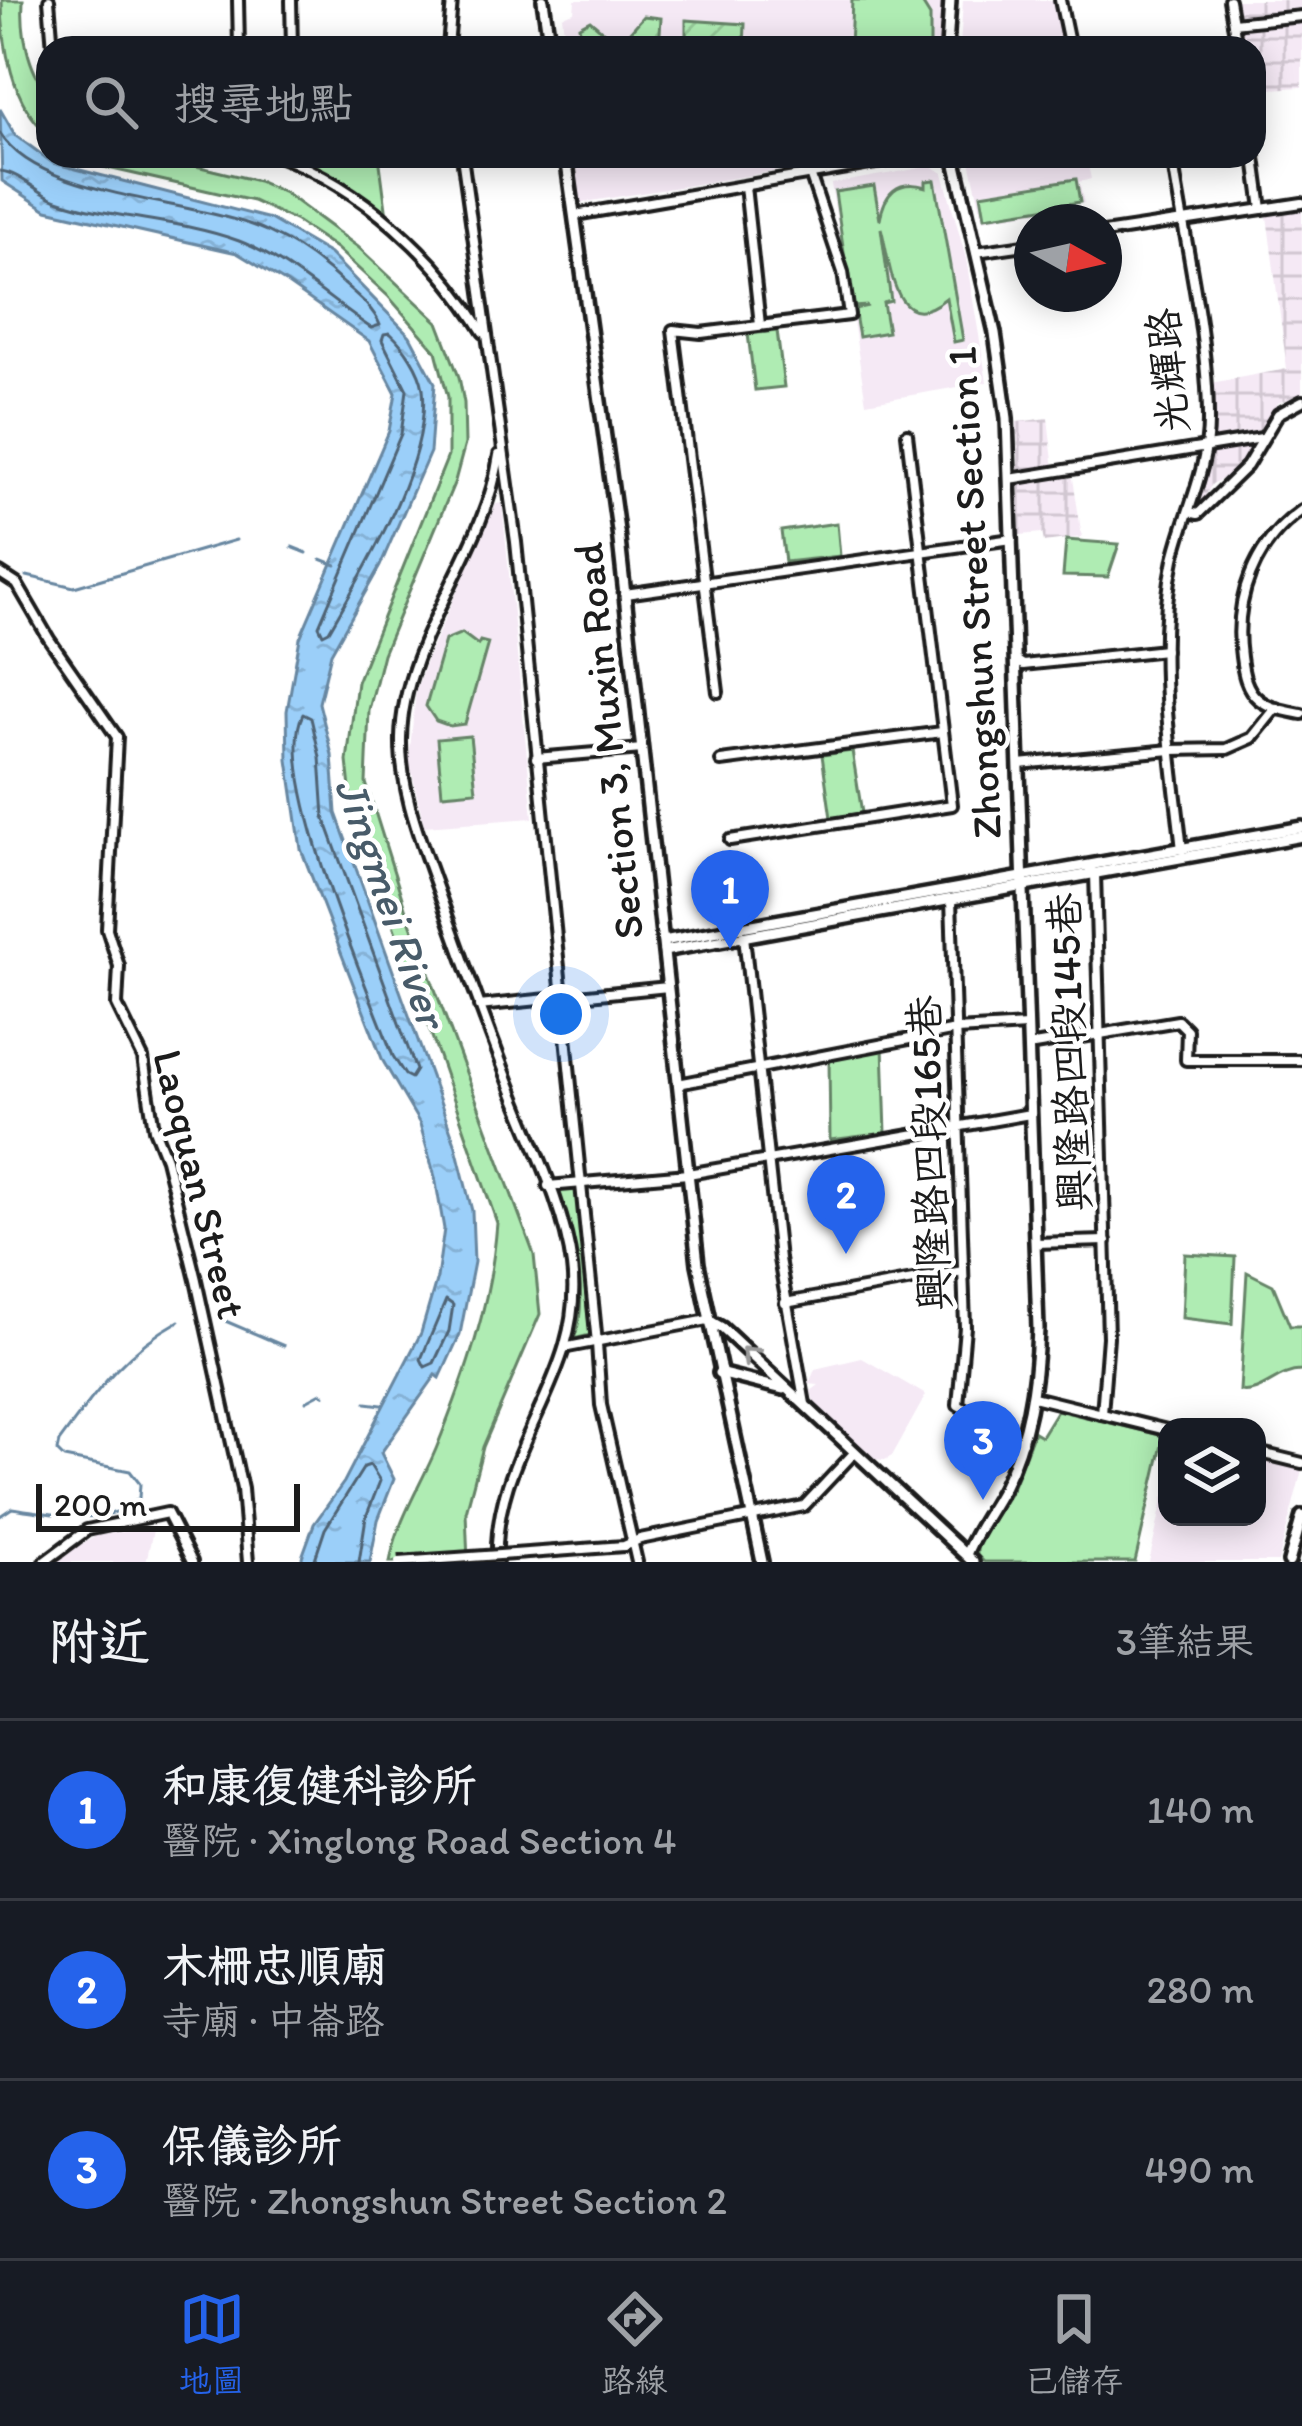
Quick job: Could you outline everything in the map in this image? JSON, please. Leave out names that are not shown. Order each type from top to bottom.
[{"type":"main road","points":[[543,0],[548,36]]},
{"type":"main road","points":[[948,36],[950,0]]},
{"type":"main road","name":"Section 3, Muxin Road","points":[[568,168],[625,594],[708,1320],[762,1562]]},
{"type":"main road","name":"Zhongshun Street Section 1","points":[[957,168],[1003,382],[1010,479],[1038,1329],[1033,1397],[1022,1442],[967,1560]]},
{"type":"main road","points":[[663,946],[1095,873],[1302,827]]},
{"type":"main road","points":[[663,946],[951,899],[1084,866],[1302,836]]},
{"type":"main road","points":[[708,1320],[722,1328],[967,1560]]},
{"type":"main road","points":[[719,1373],[788,1391]]},
{"type":"main road","points":[[1289,1562],[1302,1516]]},
{"type":"street","points":[[49,0],[52,36]]},
{"type":"street","points":[[238,0],[239,36]]},
{"type":"street","points":[[290,0],[292,36]]},
{"type":"street","points":[[449,36],[452,0]]},
{"type":"street","points":[[1060,0],[1068,36]]},
{"type":"street","points":[[1229,0],[1235,36]]},
{"type":"street","points":[[1233,23],[1302,16]]},
{"type":"street","points":[[307,168],[412,242],[455,288],[487,340]]},
{"type":"street","points":[[465,168],[516,542],[601,1405],[628,1544],[637,1562]]},
{"type":"street","points":[[575,215],[845,168]]},
{"type":"street","name":"光輝路","points":[[1174,168],[1208,419],[1205,449],[1174,559],[1165,650],[1183,853]]},
{"type":"street","points":[[1256,168],[1262,209]]},
{"type":"street","points":[[718,692],[673,330],[700,332],[849,315],[843,272],[810,174]]},
{"type":"street","points":[[745,185],[760,326]]},
{"type":"street","points":[[1122,230],[1302,203]]},
{"type":"street","points":[[976,252],[1014,247]]},
{"type":"street","points":[[1189,512],[1198,514],[1227,486],[1253,457],[1283,409],[1302,401]]},
{"type":"street","points":[[730,840],[952,805],[907,434]]},
{"type":"street","points":[[497,1562],[498,1528],[511,1468],[567,1347],[573,1319],[572,1267],[548,1186],[412,814],[400,733],[412,677],[490,493],[500,438]]},
{"type":"street","points":[[1010,479],[1262,438]]},
{"type":"street","points":[[1302,510],[1272,535],[1254,565],[1240,616],[1244,674],[1255,697],[1276,709],[1302,714]]},
{"type":"street","points":[[625,594],[1012,539]]},
{"type":"street","name":"Laoquan Street","points":[[0,573],[17,584],[49,640],[117,737],[107,929],[120,974],[117,1005],[142,1058],[154,1129],[196,1280],[242,1489],[248,1562]]},
{"type":"street","points":[[1016,660],[1023,665],[1165,650]]},
{"type":"street","points":[[1019,764],[1238,746],[1259,732],[1276,709]]},
{"type":"street","points":[[721,761],[942,732]]},
{"type":"street","points":[[536,758],[642,749]]},
{"type":"street","name":"興隆路四段145巷","points":[[1084,866],[1095,873],[1108,1337],[1102,1414]]},
{"type":"street","name":"興隆路四段165巷","points":[[951,899],[964,1328],[958,1405],[1022,1442]]},
{"type":"street","points":[[744,936],[784,1303],[806,1408]]},
{"type":"street","points":[[479,1006],[668,987]]},
{"type":"street","points":[[1028,1046],[1171,1022],[1184,1023],[1186,1060],[1302,1060]]},
{"type":"street","points":[[678,1084],[956,1030],[1028,1026]]},
{"type":"street","points":[[548,1186],[688,1174],[1030,1114]]},
{"type":"street","points":[[1035,1243],[1106,1240]]},
{"type":"street","points":[[784,1303],[963,1271]]},
{"type":"street","points":[[567,1347],[708,1320]]},
{"type":"street","points":[[1033,1397],[1158,1428]]},
{"type":"street","points":[[399,1562],[628,1544],[804,1506],[854,1453]]},
{"type":"street","points":[[1266,1454],[1302,1463]]},
{"type":"street","points":[[44,1562],[87,1530],[167,1513],[192,1562]]},
{"type":"shaded area","points":[[575,0],[943,0],[942,36],[564,36],[562,16],[574,12]]},
{"type":"shaded area","points":[[963,0],[1054,0],[1062,36],[961,36]]},
{"type":"shaded area","points":[[1237,0],[1302,0],[1302,87],[1266,89],[1266,36],[1242,36]]},
{"type":"shaded area","points":[[577,168],[796,168],[579,203]]},
{"type":"shaded area","points":[[921,168],[943,173],[966,259],[987,382],[866,403],[831,184]]},
{"type":"shaded area","points":[[972,168],[1089,168],[1091,179],[1079,182],[1084,203],[1014,204],[1014,215],[983,220]]},
{"type":"shaded area","points":[[1302,211],[1302,394],[1278,403],[1266,424],[1252,435],[1246,457],[1230,475],[1212,484],[1199,506],[1212,455],[1211,383],[1287,369],[1267,216]]},
{"type":"shaded area","points":[[1048,418],[1055,478],[1073,478],[1082,537],[1044,542],[1042,533],[1020,535],[1017,422]]},
{"type":"shaded area","points":[[502,503],[533,818],[424,826],[409,759],[416,691],[496,504]]},
{"type":"shaded area","points":[[862,1358],[926,1395],[892,1456],[885,1460],[873,1459],[815,1405],[811,1391],[819,1385],[809,1384],[815,1369]]},
{"type":"shaded area","points":[[1266,1461],[1302,1470],[1278,1562],[1149,1562],[1158,1522],[1158,1526],[1266,1526]]},
{"type":"shaded area","points":[[154,1526],[146,1562],[52,1562],[96,1536]]},
{"type":"green space","points":[[2,0],[23,0],[27,49],[36,74],[36,121],[18,90],[4,36]]},
{"type":"green space","points":[[852,0],[920,0],[930,16],[930,36],[850,36]]},
{"type":"green space","points":[[644,16],[661,18],[660,36],[581,36],[579,26],[590,20],[605,33],[628,34]]},
{"type":"green space","points":[[686,20],[745,24],[744,36],[686,36]]},
{"type":"green space","points":[[108,168],[204,168],[285,193],[358,247],[438,322],[464,403],[465,444],[455,481],[383,654],[369,710],[366,783],[407,914],[534,1255],[540,1314],[483,1447],[466,1512],[468,1562],[390,1562],[403,1518],[436,1449],[467,1366],[483,1311],[497,1223],[352,807],[347,761],[357,682],[448,456],[448,397],[436,351],[389,297],[336,248],[296,221],[253,201]]},
{"type":"green space","points":[[313,168],[381,168],[387,217]]},
{"type":"green space","points":[[1076,179],[1080,202],[1014,204],[1014,212],[985,217],[981,194]]},
{"type":"green space","points":[[935,180],[963,340],[954,342],[946,298],[928,309],[915,310],[905,303],[897,291],[881,228],[891,301],[883,303],[888,332],[859,337],[854,309],[868,306],[852,307],[835,192],[874,186],[880,220],[894,190],[907,185],[926,187],[926,181]]},
{"type":"green space","points":[[777,331],[784,387],[755,390],[748,334]]},
{"type":"green space","points":[[837,523],[840,556],[785,562],[781,531]]},
{"type":"green space","points":[[1066,540],[1119,544],[1108,577],[1063,576]]},
{"type":"green space","points":[[462,633],[478,645],[488,643],[465,724],[450,726],[436,721],[426,706],[445,640]]},
{"type":"green space","points":[[470,736],[476,791],[442,794],[437,739]]},
{"type":"green space","points":[[852,751],[862,813],[831,818],[822,755]]},
{"type":"green space","points":[[883,1046],[886,1133],[830,1140],[829,1058]]},
{"type":"green space","points":[[576,1189],[590,1335],[574,1339],[580,1282],[555,1190]]},
{"type":"green space","points":[[1185,1254],[1235,1257],[1232,1324],[1182,1318]]},
{"type":"green space","points":[[1247,1272],[1273,1285],[1290,1326],[1302,1326],[1302,1371],[1240,1391]]},
{"type":"green space","points":[[1057,1410],[1158,1435],[1158,1462],[1135,1562],[984,1562],[977,1555],[977,1545],[1011,1491],[1034,1432],[1041,1436]]},
{"type":"water","points":[[0,109],[15,135],[36,150],[36,168],[72,168],[270,219],[330,254],[410,336],[435,383],[430,452],[380,566],[331,653],[319,703],[332,755],[336,813],[455,1143],[472,1211],[474,1262],[460,1334],[440,1378],[436,1375],[381,1453],[394,1479],[378,1520],[370,1562],[303,1562],[302,1557],[314,1524],[344,1482],[421,1333],[437,1278],[444,1229],[420,1124],[383,1061],[301,849],[288,760],[287,711],[300,638],[389,431],[396,393],[369,341],[237,253],[47,210],[2,181]]},
{"type":"waterway","points":[[27,576],[74,587],[236,540]]},
{"type":"waterway","points":[[292,547],[307,553]]},
{"type":"waterway","points":[[321,559],[336,565]]},
{"type":"waterway","points":[[223,1320],[284,1346]]},
{"type":"waterway","points":[[0,1516],[12,1508],[96,1516],[126,1508],[139,1498],[140,1484],[130,1471],[64,1458],[57,1451],[59,1442],[126,1360],[179,1321]]},
{"type":"waterway","points":[[306,1401],[324,1395]]},
{"type":"waterway","points":[[366,1403],[382,1405]]},
{"type":"place","name":"和康復健科診所","points":[[730,949]]},
{"type":"place","name":"木柵忠順廟","points":[[846,1254]]},
{"type":"place","name":"保儀診所","points":[[983,1500]]},
{"type":"water label","name":"Jingmei River","points":[[392,902]]}]
